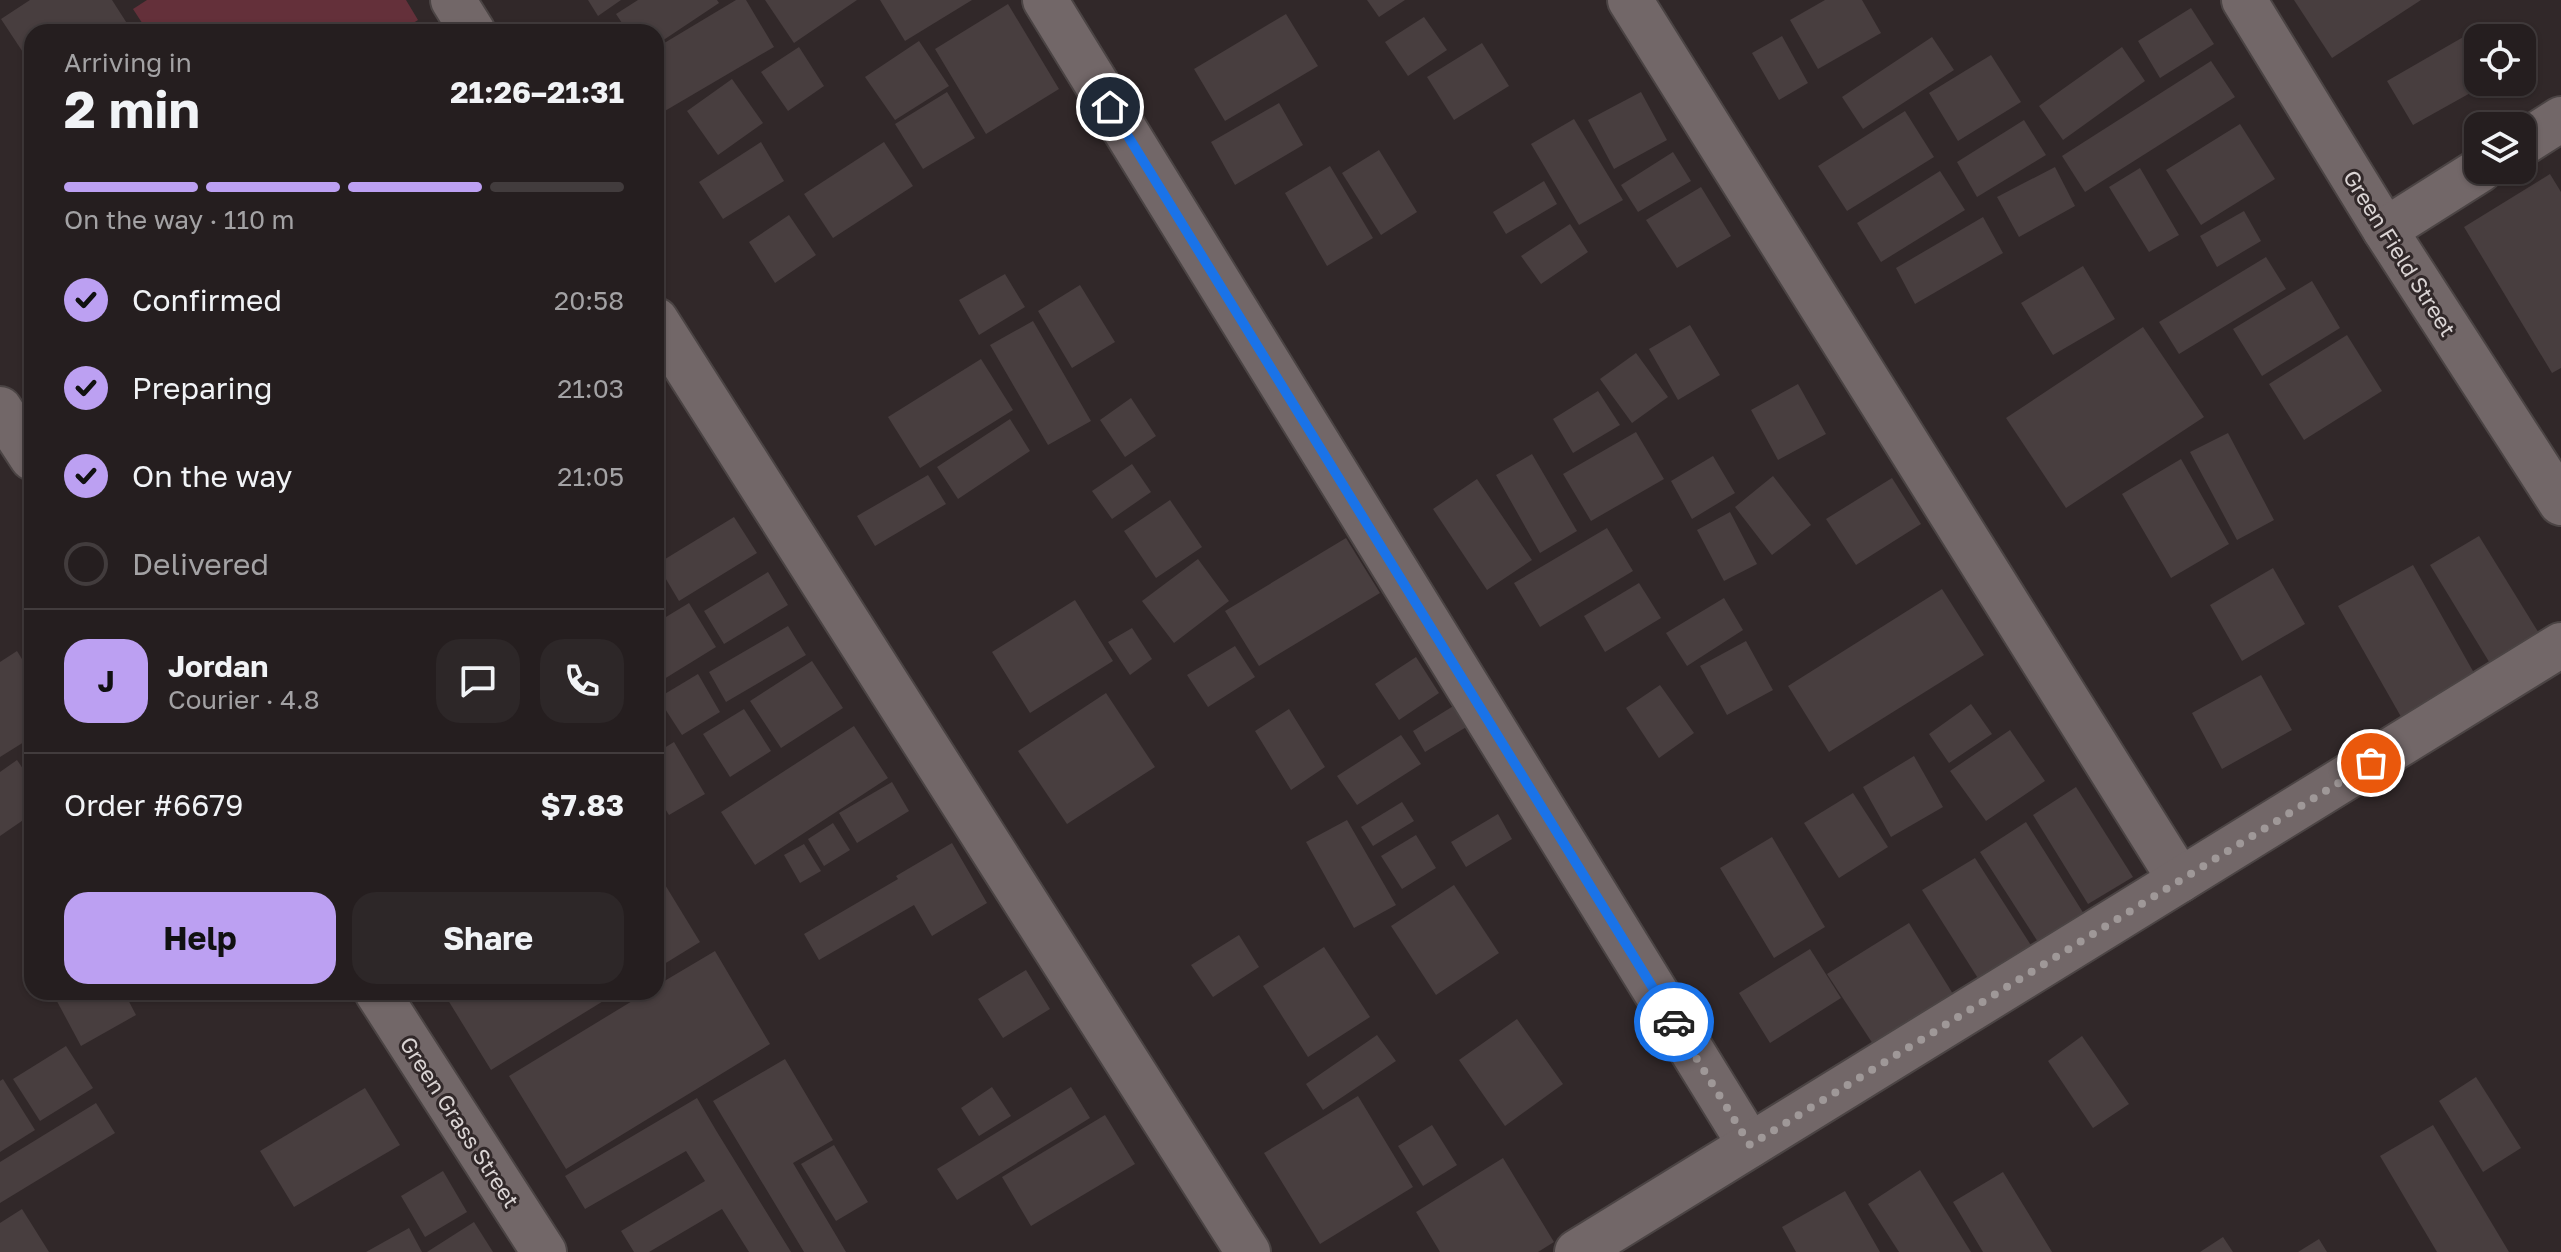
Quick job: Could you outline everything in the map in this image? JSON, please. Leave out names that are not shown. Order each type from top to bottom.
[{"type":"street","points":[[453,0],[468,24]]},
{"type":"street","points":[[1045,0],[1750,1145]]},
{"type":"street","points":[[1630,0],[2180,880]]},
{"type":"street","name":"Green Field Street","points":[[2244,0],[2385,230],[2561,503]]},
{"type":"street","points":[[2536,135],[2561,119]]},
{"type":"street","points":[[2385,230],[2464,180]]},
{"type":"street","points":[[664,333],[1248,1252]]},
{"type":"street","points":[[0,409],[24,446]]},
{"type":"street","points":[[1577,1252],[2561,645]]},
{"type":"street","name":"Green Grass Street","points":[[382,1000],[544,1252]]},
{"type":"shaded area","points":[[147,0],[406,0],[418,20],[412,24],[143,24],[133,9]]},
{"type":"building","points":[[30,0],[112,0],[127,24],[24,24],[24,54],[1,19]]},
{"type":"building","points":[[588,0],[621,0],[598,16]]},
{"type":"building","points":[[638,0],[717,0],[719,3],[664,40],[664,24],[623,24],[616,14]]},
{"type":"building","points":[[736,0],[746,0],[774,47],[664,111],[664,43]]},
{"type":"building","points":[[765,0],[857,0],[794,43]]},
{"type":"building","points":[[880,0],[972,0],[905,41]]},
{"type":"building","points":[[1367,0],[1405,0],[1379,17]]},
{"type":"building","points":[[1825,0],[1862,0],[1881,33],[1818,69],[1790,20]]},
{"type":"building","points":[[2294,0],[2421,0],[2332,58]]},
{"type":"building","points":[[1008,4],[1059,89],[986,134],[935,49]]},
{"type":"building","points":[[2191,8],[2214,44],[2160,78],[2138,41]]},
{"type":"building","points":[[1286,14],[1318,66],[1225,121],[1194,69]]},
{"type":"building","points":[[1424,17],[1447,50],[1408,76],[1385,42]]},
{"type":"building","points":[[1782,36],[1808,83],[1779,100],[1752,53]]},
{"type":"building","points":[[1932,37],[1954,70],[1863,129],[1842,97]]},
{"type":"building","points":[[2464,37],[2465,96],[2413,125],[2387,81]]},
{"type":"building","points":[[919,41],[949,86],[895,120],[865,77]]},
{"type":"building","points":[[1482,43],[1509,86],[1454,120],[1427,77]]},
{"type":"building","points":[[799,47],[824,86],[788,111],[761,72]]},
{"type":"building","points":[[2122,47],[2145,81],[2063,140],[2039,106]]},
{"type":"building","points":[[1991,55],[2021,102],[1958,141],[1929,93]]},
{"type":"building","points":[[2211,61],[2235,97],[2085,192],[2062,156]]},
{"type":"building","points":[[732,79],[763,123],[718,155],[687,111]]},
{"type":"building","points":[[947,92],[975,138],[923,169],[895,124]]},
{"type":"building","points":[[1641,92],[1667,140],[1614,169],[1588,120]]},
{"type":"building","points":[[1279,103],[1303,145],[1235,185],[1211,142]]},
{"type":"building","points":[[1905,111],[1934,157],[1847,211],[1818,166]]},
{"type":"building","points":[[1574,119],[1623,200],[1579,225],[1531,144]]},
{"type":"building","points":[[2024,120],[2046,155],[1977,197],[1957,162]]},
{"type":"building","points":[[2240,124],[2275,179],[2201,225],[2166,170]]},
{"type":"building","points":[[761,142],[784,181],[723,219],[699,182]]},
{"type":"building","points":[[884,142],[913,186],[833,238],[804,194]]},
{"type":"building","points":[[1379,150],[1417,212],[1381,235],[1342,173]]},
{"type":"building","points":[[1673,152],[1691,181],[1638,212],[1621,185]]},
{"type":"building","points":[[1330,166],[1373,238],[1327,266],[1285,193]]},
{"type":"building","points":[[2055,167],[2075,206],[2019,237],[1997,197]]},
{"type":"building","points":[[2140,168],[2179,235],[2149,252],[2109,187]]},
{"type":"building","points":[[1940,171],[1965,210],[1881,262],[1857,223]]},
{"type":"building","points":[[2550,174],[2561,192],[2561,368],[2552,373],[2464,227]]},
{"type":"building","points":[[1544,181],[1557,204],[1506,234],[1493,212]]},
{"type":"building","points":[[1701,187],[1731,236],[1677,268],[1646,220]]},
{"type":"building","points":[[2244,211],[2261,241],[2217,267],[2200,236]]},
{"type":"building","points":[[789,215],[816,255],[775,283],[749,242]]},
{"type":"building","points":[[1983,217],[2003,253],[1915,304],[1896,268]]},
{"type":"building","points":[[1570,224],[1588,252],[1541,284],[1521,256]]},
{"type":"building","points":[[2266,257],[2286,289],[2179,354],[2159,322]]},
{"type":"building","points":[[2083,266],[2115,319],[2053,355],[2021,303]]},
{"type":"building","points":[[1005,274],[1025,307],[979,335],[959,300]]},
{"type":"building","points":[[2312,281],[2340,328],[2262,376],[2233,329]]},
{"type":"building","points":[[1080,285],[1115,342],[1072,368],[1038,311]]},
{"type":"building","points":[[1033,321],[1091,421],[1048,445],[990,345]]},
{"type":"building","points":[[1690,325],[1720,375],[1678,400],[1649,349]]},
{"type":"building","points":[[2143,327],[2204,417],[2066,508],[2006,418]]},
{"type":"building","points":[[2347,335],[2382,391],[2304,440],[2269,384]]},
{"type":"building","points":[[1636,353],[1668,397],[1632,423],[1600,379]]},
{"type":"building","points":[[981,359],[1013,410],[920,468],[888,417]]},
{"type":"building","points":[[1798,384],[1826,434],[1778,460],[1751,410]]},
{"type":"building","points":[[1598,391],[1620,425],[1573,453],[1553,419]]},
{"type":"building","points":[[1131,398],[1156,436],[1125,457],[1100,420]]},
{"type":"building","points":[[1010,419],[1030,451],[958,499],[937,467]]},
{"type":"building","points":[[1636,432],[1664,479],[1591,521],[1563,474]]},
{"type":"building","points":[[2228,433],[2274,520],[2237,540],[2190,452]]},
{"type":"building","points":[[1532,454],[1577,531],[1540,553],[1496,475]]},
{"type":"building","points":[[1713,456],[1735,493],[1692,519],[1671,481]]},
{"type":"building","points":[[2181,459],[2229,544],[2171,578],[2122,494]]},
{"type":"building","points":[[1132,464],[1151,492],[1112,519],[1092,491]]},
{"type":"building","points":[[928,475],[946,504],[875,546],[857,516]]},
{"type":"building","points":[[1773,476],[1811,525],[1772,555],[1735,507]]},
{"type":"building","points":[[1892,478],[1921,524],[1856,565],[1826,519]]},
{"type":"building","points":[[1477,479],[1532,560],[1487,590],[1433,509]]},
{"type":"building","points":[[1170,500],[1202,547],[1156,578],[1124,531]]},
{"type":"building","points":[[1730,512],[1757,564],[1724,581],[1697,530]]},
{"type":"building","points":[[734,517],[757,553],[679,601],[664,576],[664,560]]},
{"type":"building","points":[[1607,528],[1633,571],[1540,627],[1514,583]]},
{"type":"building","points":[[2479,536],[2540,635],[2491,665],[2430,565]]},
{"type":"building","points":[[1346,538],[1380,593],[1259,666],[1225,611]]},
{"type":"building","points":[[1198,559],[1229,601],[1174,643],[1142,601]]},
{"type":"building","points":[[2413,565],[2478,680],[2404,722],[2338,606]]},
{"type":"building","points":[[2273,568],[2305,624],[2242,661],[2210,605]]},
{"type":"building","points":[[768,572],[788,605],[724,644],[704,611]]},
{"type":"building","points":[[1639,583],[1661,618],[1605,652],[1584,616]]},
{"type":"building","points":[[1942,589],[1984,655],[1829,752],[1788,686]]},
{"type":"building","points":[[1724,598],[1743,630],[1687,666],[1666,633]]},
{"type":"building","points":[[1075,600],[1113,661],[1030,713],[992,652]]},
{"type":"building","points":[[689,603],[716,647],[664,679],[664,618]]},
{"type":"building","points":[[788,626],[806,655],[726,702],[709,672]]},
{"type":"building","points":[[1132,628],[1152,659],[1130,675],[1108,642]]},
{"type":"building","points":[[1746,641],[1773,690],[1727,715],[1700,666]]},
{"type":"building","points":[[1235,646],[1255,677],[1208,707],[1187,675]]},
{"type":"building","points":[[17,651],[24,662],[24,742],[0,757],[0,662]]},
{"type":"building","points":[[1416,657],[1439,693],[1399,720],[1375,684]]},
{"type":"building","points":[[812,661],[843,708],[781,748],[750,701]]},
{"type":"building","points":[[698,674],[720,712],[682,735],[664,707],[664,694]]},
{"type":"building","points":[[2261,675],[2292,730],[2222,769],[2192,713]]},
{"type":"building","points":[[1660,685],[1694,733],[1659,758],[1626,708]]},
{"type":"building","points":[[1106,693],[1155,767],[1067,824],[1018,751]]},
{"type":"building","points":[[1971,704],[1992,734],[1949,763],[1929,734]]},
{"type":"building","points":[[1455,705],[1468,726],[1425,752],[1413,731]]},
{"type":"building","points":[[744,709],[771,751],[730,777],[703,734]]},
{"type":"building","points":[[1289,709],[1325,767],[1291,790],[1255,731]]},
{"type":"building","points":[[854,726],[888,778],[755,865],[721,812]]},
{"type":"building","points":[[2010,730],[2045,781],[1986,821],[1950,771]]},
{"type":"building","points":[[1401,735],[1421,764],[1357,805],[1337,776]]},
{"type":"building","points":[[674,742],[705,794],[669,815],[664,807],[664,748]]},
{"type":"building","points":[[1914,756],[1943,807],[1891,837],[1863,787]]},
{"type":"building","points":[[17,760],[24,770],[24,820],[0,836],[0,772]]},
{"type":"building","points":[[892,782],[909,811],[857,843],[839,813]]},
{"type":"building","points":[[2076,787],[2133,877],[2088,904],[2033,815]]},
{"type":"building","points":[[1853,793],[1888,847],[1839,878],[1804,823]]},
{"type":"building","points":[[1402,802],[1414,821],[1373,846],[1361,827]]},
{"type":"building","points":[[1498,814],[1512,839],[1466,867],[1451,842]]},
{"type":"building","points":[[1347,820],[1396,905],[1354,928],[1306,842]]},
{"type":"building","points":[[2026,822],[2084,914],[2038,942],[1980,852]]},
{"type":"building","points":[[833,823],[850,850],[824,866],[808,839]]},
{"type":"building","points":[[1416,835],[1436,868],[1402,889],[1381,856]]},
{"type":"building","points":[[1772,837],[1825,927],[1774,958],[1720,868]]},
{"type":"building","points":[[952,843],[987,903],[932,936],[914,905],[819,960],[804,934]]},
{"type":"building","points":[[804,844],[821,871],[800,883],[784,855]]},
{"type":"building","points":[[1975,858],[2034,950],[1981,983],[1922,890]]},
{"type":"building","points":[[664,883],[700,942],[664,964]]},
{"type":"building","points":[[1454,885],[1499,953],[1436,995],[1391,926]]},
{"type":"building","points":[[1909,923],[1953,994],[1873,1044],[1827,974]]},
{"type":"building","points":[[1239,935],[1259,967],[1213,997],[1191,965]]},
{"type":"building","points":[[1324,947],[1370,1017],[1308,1057],[1263,986]]},
{"type":"building","points":[[1810,949],[1841,998],[1770,1043],[1739,993]]},
{"type":"building","points":[[715,951],[770,1044],[566,1169],[509,1076],[634,1000],[664,1000],[664,981]]},
{"type":"building","points":[[1026,970],[1050,1009],[1003,1038],[978,999]]},
{"type":"building","points":[[56,1000],[128,1000],[136,1015],[81,1046]]},
{"type":"building","points":[[448,1000],[605,1000],[491,1070]]},
{"type":"building","points":[[1517,1019],[1563,1084],[1505,1126],[1459,1060]]},
{"type":"building","points":[[1377,1035],[1396,1061],[1323,1110],[1306,1084]]},
{"type":"building","points":[[2082,1036],[2129,1104],[2093,1128],[2048,1061]]},
{"type":"building","points":[[66,1046],[93,1088],[40,1121],[13,1079]]},
{"type":"building","points":[[785,1059],[833,1140],[793,1163],[846,1252],[804,1252],[713,1101]]},
{"type":"building","points":[[2476,1077],[2521,1148],[2483,1172],[2439,1101]]},
{"type":"building","points":[[3,1079],[35,1130],[0,1152],[0,1081]]},
{"type":"building","points":[[992,1087],[1011,1116],[979,1136],[961,1108]]},
{"type":"building","points":[[1071,1087],[1090,1118],[957,1200],[937,1169]]},
{"type":"building","points":[[365,1088],[400,1145],[294,1207],[260,1151]]},
{"type":"building","points":[[1358,1096],[1413,1187],[1320,1244],[1264,1153]]},
{"type":"building","points":[[697,1098],[791,1252],[749,1252],[722,1209],[649,1252],[634,1252],[621,1231],[705,1181],[686,1151],[585,1209],[565,1176]]},
{"type":"building","points":[[96,1103],[115,1133],[0,1203],[0,1162]]},
{"type":"building","points":[[1105,1115],[1135,1164],[1031,1226],[1002,1177]]},
{"type":"building","points":[[1432,1125],[1457,1165],[1423,1186],[1398,1146]]},
{"type":"building","points":[[2433,1125],[2509,1252],[2437,1252],[2380,1156]]},
{"type":"building","points":[[834,1145],[868,1202],[836,1221],[801,1164]]},
{"type":"building","points":[[1503,1158],[1554,1242],[1538,1252],[1440,1252],[1416,1212]]},
{"type":"building","points":[[1920,1170],[1971,1252],[1899,1252],[1868,1204]]},
{"type":"building","points":[[443,1171],[467,1212],[425,1237],[401,1196]]},
{"type":"building","points":[[2003,1172],[2052,1252],[1983,1252],[1953,1202]]},
{"type":"building","points":[[1845,1191],[1880,1252],[1796,1252],[1782,1227]]},
{"type":"building","points":[[22,1209],[49,1252],[0,1252],[0,1223]]},
{"type":"building","points":[[474,1222],[493,1252],[427,1252]]},
{"type":"building","points":[[409,1228],[422,1252],[366,1252]]},
{"type":"building","points":[[2223,1237],[2233,1252],[2200,1252]]},
{"type":"building","points":[[2319,1239],[2327,1252],[2298,1252]]},
{"type":"way so far","points":[[1674,1022],[1750,1145],[2371,763]]},
{"type":"route","points":[[1110,107],[1674,1022]]}]
